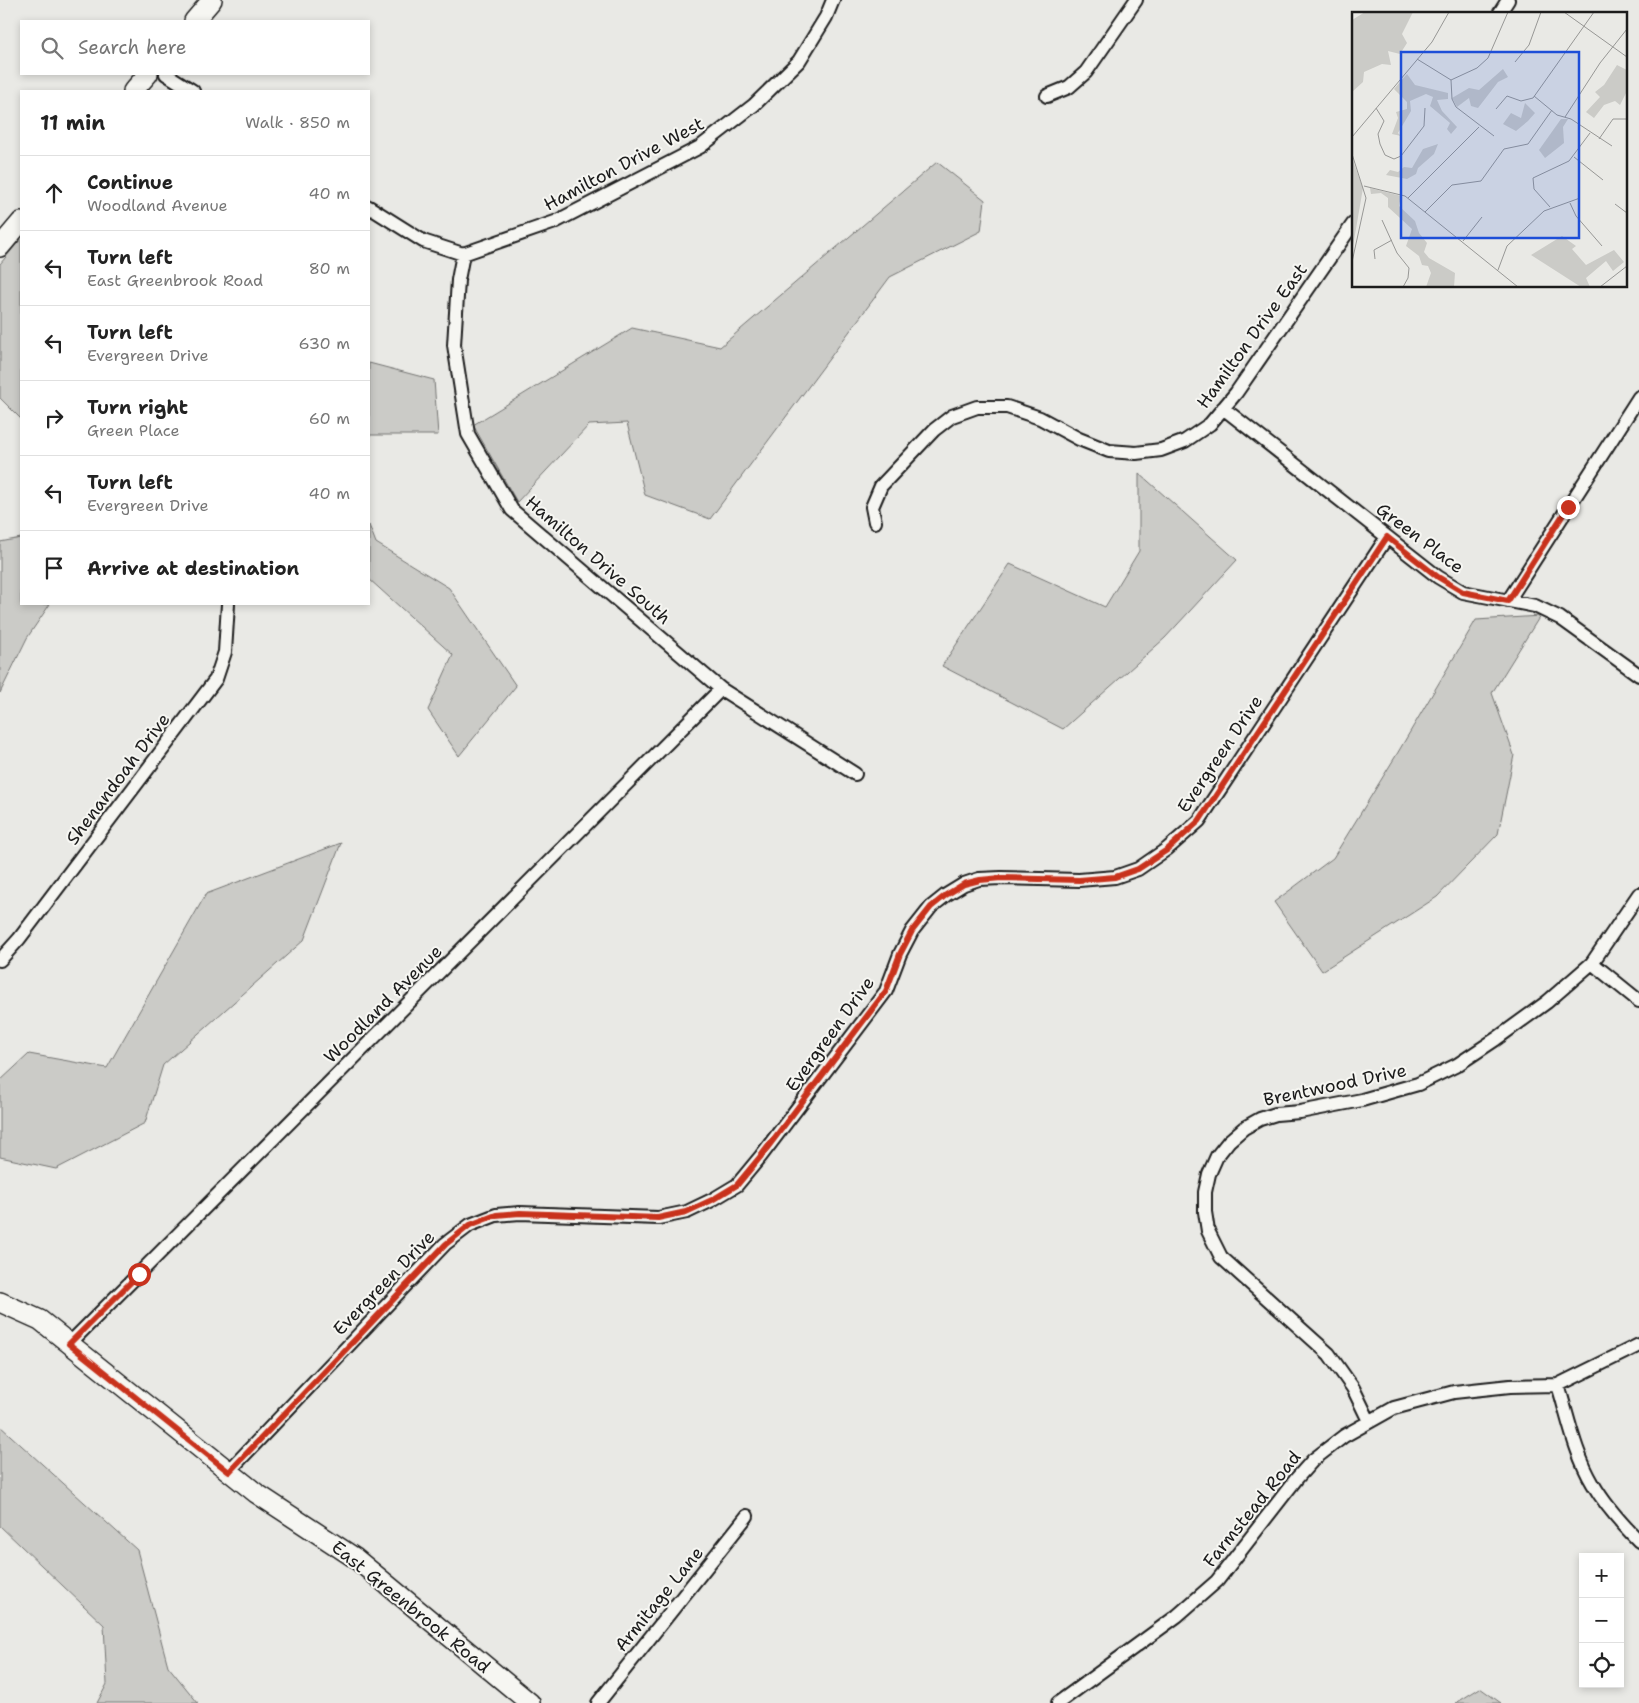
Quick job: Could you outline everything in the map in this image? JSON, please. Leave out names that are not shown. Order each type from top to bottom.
[{"type":"street","points":[[195,20],[212,0]]},
{"type":"street","name":"Hamilton Drive West","points":[[463,254],[555,222],[700,147],[754,105],[799,61],[826,17],[833,0]]},
{"type":"street","points":[[1047,96],[1069,87],[1086,72],[1136,0]]},
{"type":"street","points":[[1500,12],[1508,0]]},
{"type":"street","points":[[134,90],[147,75]]},
{"type":"street","points":[[168,75],[191,90]]},
{"type":"street","points":[[370,208],[422,241],[463,254]]},
{"type":"street","points":[[0,247],[20,223]]},
{"type":"street","name":"Hamilton Drive East","points":[[875,522],[872,507],[882,486],[934,430],[952,416],[977,407],[1007,407],[1040,418],[1079,439],[1108,451],[1136,453],[1161,450],[1185,441],[1210,424],[1241,385],[1352,225]]},
{"type":"street","name":"Hamilton Drive South","points":[[463,254],[458,280],[454,345],[468,434],[512,510],[721,689],[855,774]]},
{"type":"street","points":[[1508,601],[1639,397]]},
{"type":"street","name":"Green Place","points":[[1223,408],[1438,577],[1463,592],[1535,606],[1560,618],[1639,675]]},
{"type":"street","name":"Evergreen Drive","points":[[229,1472],[446,1244],[470,1225],[496,1215],[520,1213],[658,1218],[686,1212],[712,1200],[737,1185],[886,991],[900,954],[912,931],[931,907],[946,895],[964,884],[980,880],[1001,878],[1079,880],[1115,877],[1138,869],[1167,850],[1199,821],[1387,537]]},
{"type":"street","name":"Shenandoah Drive","points":[[0,960],[19,939],[216,679],[225,652],[228,605]]},
{"type":"street","name":"Woodland Avenue","points":[[69,1344],[721,689]]},
{"type":"street","name":"Brentwood Drive","points":[[1369,1421],[1354,1388],[1329,1354],[1221,1257],[1208,1231],[1205,1212],[1205,1192],[1209,1174],[1217,1156],[1229,1141],[1244,1128],[1260,1119],[1276,1114],[1300,1112],[1362,1100],[1418,1084],[1456,1065],[1547,1002],[1592,963],[1639,894]]},
{"type":"street","points":[[1592,963],[1639,1001]]},
{"type":"street","name":"East Greenbrook Road","points":[[0,1302],[40,1320],[256,1493],[355,1558],[530,1703]]},
{"type":"street","name":"Farmstead Road","points":[[1058,1703],[1177,1616],[1217,1581],[1297,1478],[1314,1460],[1344,1436],[1394,1408],[1454,1392],[1510,1386],[1558,1385],[1639,1345]]},
{"type":"street","points":[[1558,1385],[1578,1450],[1592,1482],[1607,1506],[1639,1541]]},
{"type":"street","name":"Armitage Lane","points":[[598,1703],[747,1516]]},
{"type":"shaded area","points":[[937,162],[985,200],[981,231],[890,277],[710,519],[645,495],[627,423],[589,425],[517,502],[473,425],[632,328],[720,347]]},
{"type":"shaded area","points":[[20,240],[20,418],[0,398],[0,264]]},
{"type":"shaded area","points":[[370,363],[434,380],[438,435],[370,435]]},
{"type":"shaded area","points":[[1139,473],[1237,560],[1165,638],[1063,729],[942,666],[1010,564],[1105,607],[1139,551]]},
{"type":"shaded area","points":[[370,528],[376,543],[449,588],[516,686],[459,756],[428,710],[453,655],[370,580]]},
{"type":"shaded area","points":[[20,538],[20,605],[49,605],[27,638],[0,693],[0,542]]},
{"type":"shaded area","points":[[1540,616],[1492,693],[1514,755],[1498,834],[1437,897],[1322,971],[1274,902],[1333,858],[1476,620]]},
{"type":"shaded area","points":[[341,843],[304,940],[163,1065],[145,1123],[56,1169],[0,1157],[0,1081],[29,1054],[107,1068],[206,894]]},
{"type":"shaded area","points":[[0,1426],[137,1550],[168,1666],[198,1703],[97,1703],[107,1684],[104,1625],[0,1526]]},
{"type":"shaded area","points":[[1480,1688],[1501,1703],[1456,1703]]},
{"type":"route","points":[[139,1274],[69,1344],[229,1472],[446,1244],[470,1225],[496,1215],[520,1213],[658,1218],[686,1212],[712,1200],[737,1185],[886,991],[900,954],[912,931],[931,907],[946,895],[964,884],[980,880],[1001,878],[1079,880],[1115,877],[1138,869],[1167,850],[1199,821],[1387,537],[1438,577],[1463,592],[1508,601],[1568,507]]}]
